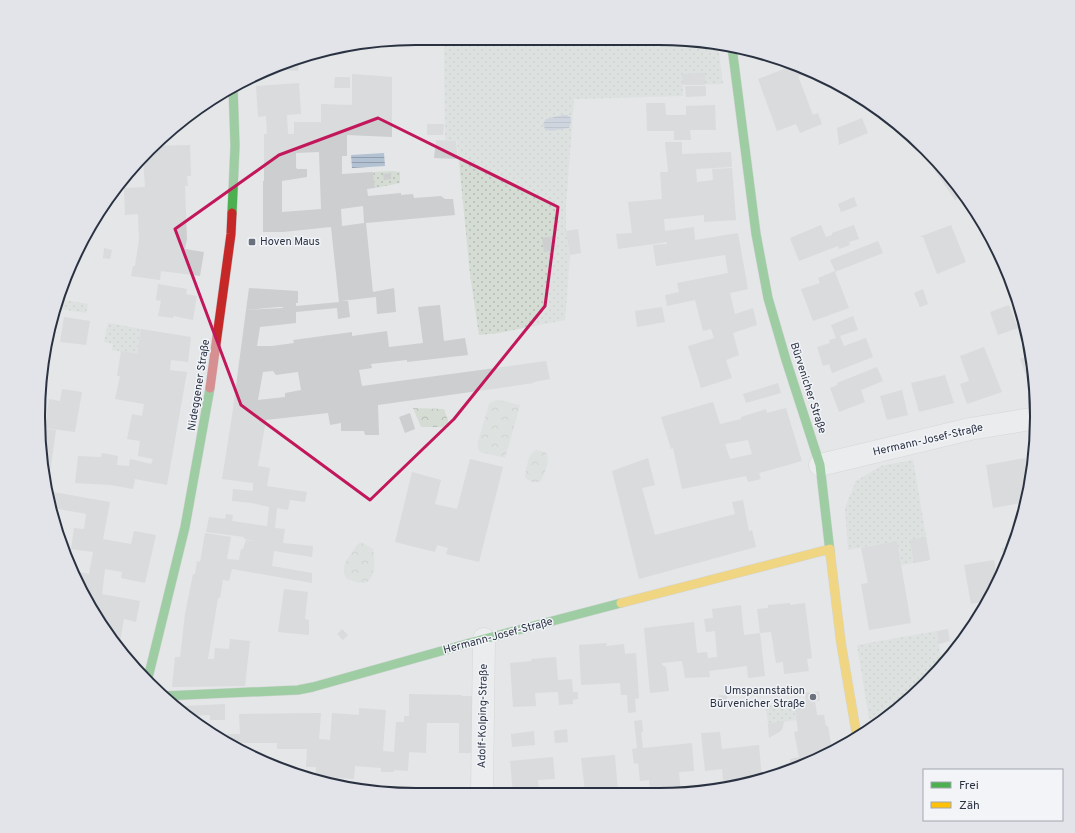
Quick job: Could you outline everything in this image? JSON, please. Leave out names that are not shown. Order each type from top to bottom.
[{"type":"street","name":"Bürvenicher Straße","points":[[733,52],[756,234],[768,298],[786,360],[820,465],[841,643],[856,731]]},
{"type":"street","name":"Nideggener Straße","points":[[149,674],[187,520],[214,368],[231,234],[235,146],[233,94]]},
{"type":"street","name":"Hermann-Josef-Straße","points":[[820,465],[970,430],[1030,419]]},
{"type":"street","name":"Hermann-Josef-Straße","points":[[172,696],[298,690],[484,639],[830,549]]},
{"type":"street","name":"Adolf-Kolping-Straße","points":[[482,788],[484,639]]},
{"type":"highlighted area","points":[[378,118],[558,207],[545,306],[454,419],[370,500],[241,405],[175,229],[279,155]]},
{"type":"green space","points":[[444,45],[658,45],[719,50],[723,84],[683,85],[683,96],[574,99],[566,205],[566,230],[570,255],[565,320],[498,333],[479,335],[470,274],[457,141],[445,140]]},
{"type":"green space","points":[[373,172],[400,172],[400,183],[375,188]]},
{"type":"green space","points":[[64,300],[88,304],[86,313],[61,309]]},
{"type":"green space","points":[[108,323],[141,329],[137,354],[112,350],[113,344],[104,342]]},
{"type":"green space","points":[[499,400],[520,405],[505,458],[480,452],[478,448],[478,442],[489,404],[493,401]]},
{"type":"green space","points":[[413,408],[444,409],[450,427],[421,427]]},
{"type":"green space","points":[[537,450],[546,453],[548,460],[545,472],[540,482],[532,482],[525,478],[525,475],[530,457],[534,451]]},
{"type":"green space","points":[[913,460],[930,560],[901,565],[897,541],[848,550],[845,508],[856,481],[881,466]]},
{"type":"green space","points":[[361,542],[373,549],[374,569],[370,579],[367,582],[359,583],[347,579],[344,566],[348,557]]},
{"type":"green space","points":[[937,631],[941,657],[903,696],[873,719],[869,718],[857,645]]},
{"type":"green space","points":[[794,703],[796,720],[768,724],[766,706]]},
{"type":"water","points":[[567,115],[571,118],[569,128],[550,131],[545,129],[543,124],[546,119]]},
{"type":"water","points":[[384,153],[385,166],[352,168],[351,155]]},
{"type":"building","points":[[299,65],[298,71],[283,70]]},
{"type":"building","points":[[786,68],[803,74],[803,75],[798,76],[813,115],[818,113],[822,124],[800,133],[796,124],[777,131],[758,79]]},
{"type":"building","points":[[705,73],[705,85],[683,85],[682,74]]},
{"type":"building","points":[[352,74],[392,77],[392,137],[347,135],[347,156],[342,156],[342,174],[373,172],[375,188],[367,189],[368,196],[401,193],[401,195],[413,194],[414,198],[441,196],[445,199],[453,199],[455,215],[366,223],[373,292],[394,288],[396,312],[377,314],[376,297],[341,301],[348,301],[350,317],[338,319],[337,308],[296,312],[296,323],[260,327],[257,346],[272,346],[294,343],[293,340],[352,332],[352,336],[387,331],[389,347],[423,343],[418,307],[440,305],[444,341],[465,338],[468,355],[407,362],[407,360],[371,364],[372,368],[359,370],[362,386],[546,361],[550,379],[534,383],[378,405],[379,435],[365,435],[364,431],[341,431],[341,423],[330,425],[328,413],[266,420],[258,466],[270,468],[267,486],[307,492],[305,502],[290,500],[288,510],[277,508],[275,528],[285,529],[283,543],[313,546],[312,557],[274,551],[272,566],[312,573],[312,583],[232,569],[229,581],[223,580],[220,598],[218,598],[208,659],[214,659],[215,648],[229,649],[230,639],[250,641],[245,686],[172,687],[175,657],[180,657],[185,614],[193,574],[195,574],[197,561],[200,562],[205,533],[231,537],[227,559],[239,560],[241,549],[243,549],[246,540],[256,541],[244,539],[244,537],[206,532],[209,517],[225,519],[226,514],[233,515],[232,521],[267,526],[269,507],[252,503],[232,501],[233,489],[253,491],[253,483],[222,479],[246,310],[249,288],[298,291],[298,303],[296,303],[296,306],[339,302],[331,227],[283,232],[263,232],[264,134],[267,134],[266,116],[258,117],[256,86],[299,83],[301,114],[287,115],[288,134],[294,134],[294,122],[321,122],[321,104],[352,105]],"holes":[[[319,152],[321,209],[282,212],[282,181],[307,177],[307,169],[297,169],[296,167],[296,153]],[[363,206],[364,223],[342,226],[341,209]],[[278,307],[283,308],[246,310]],[[273,371],[276,375],[298,372],[301,390],[285,393],[285,397],[258,400],[263,372]]]},
{"type":"building","points":[[335,77],[350,77],[350,88],[334,88]]},
{"type":"building","points":[[685,86],[706,86],[706,96],[686,97]]},
{"type":"building","points":[[646,103],[665,103],[666,115],[686,115],[686,106],[715,105],[716,130],[690,130],[691,140],[674,140],[674,131],[647,131]]},
{"type":"building","points":[[862,118],[868,133],[839,145],[837,128]]},
{"type":"building","points":[[427,124],[444,124],[443,135],[427,135]]},
{"type":"building","points":[[436,140],[456,141],[458,159],[434,158]]},
{"type":"building","points":[[665,142],[682,142],[682,154],[731,152],[732,167],[696,169],[697,182],[713,180],[712,169],[732,168],[736,220],[704,222],[704,215],[664,219],[665,231],[694,227],[695,240],[738,233],[748,289],[730,293],[735,314],[753,308],[757,325],[733,333],[739,355],[726,360],[732,378],[701,388],[688,346],[714,338],[711,329],[703,331],[695,300],[667,306],[665,295],[679,292],[677,283],[728,273],[725,255],[656,266],[653,245],[667,244],[667,242],[618,249],[616,234],[632,233],[628,202],[662,199],[660,172],[668,172]]},
{"type":"building","points":[[190,145],[191,176],[187,176],[188,186],[185,186],[187,239],[185,249],[204,252],[200,276],[161,271],[160,280],[131,276],[133,266],[135,266],[139,239],[138,214],[125,215],[124,188],[145,187],[144,165],[163,146]]},
{"type":"building","points":[[930,163],[958,198],[955,200]]},
{"type":"building","points":[[391,173],[391,179],[384,180],[383,174]]},
{"type":"building","points":[[854,197],[857,206],[841,212],[838,204]]},
{"type":"building","points":[[821,225],[826,237],[832,235],[832,233],[854,225],[859,239],[849,242],[850,245],[839,249],[838,246],[799,261],[790,238]]},
{"type":"building","points":[[951,225],[966,262],[937,274],[923,237],[919,237]]},
{"type":"building","points":[[578,229],[581,253],[570,255],[566,231]]},
{"type":"building","points":[[554,236],[557,250],[544,252],[542,238]]},
{"type":"building","points":[[878,241],[883,253],[835,272],[849,308],[813,321],[801,289],[820,283],[818,278],[835,271],[830,260]]},
{"type":"building","points":[[104,248],[112,250],[110,259],[103,258]]},
{"type":"building","points":[[158,284],[187,289],[186,294],[197,296],[193,320],[173,316],[173,318],[158,316],[161,301],[156,300]]},
{"type":"building","points":[[923,289],[928,304],[920,307],[914,293]]},
{"type":"building","points":[[1009,305],[1018,328],[998,335],[990,312]]},
{"type":"building","points":[[662,307],[665,322],[637,327],[635,311]]},
{"type":"building","points":[[853,316],[858,330],[840,336],[844,346],[866,338],[873,357],[832,373],[829,364],[823,366],[817,347],[830,343],[829,340],[836,338],[831,325]]},
{"type":"building","points":[[64,317],[90,321],[86,345],[60,342]]},
{"type":"building","points":[[141,329],[191,337],[188,362],[171,360],[170,370],[187,372],[167,485],[135,479],[133,489],[110,485],[75,483],[78,456],[101,457],[102,453],[118,456],[117,465],[129,466],[130,459],[151,464],[153,459],[138,456],[140,441],[127,439],[132,414],[142,416],[144,404],[115,399],[120,376],[117,376],[121,351],[137,354]]},
{"type":"building","points":[[984,347],[1002,392],[967,404],[960,384],[969,381],[960,356]]},
{"type":"building","points":[[1025,357],[1027,372],[1025,373],[1020,359]]},
{"type":"building","points":[[877,367],[883,381],[861,390],[865,402],[839,412],[830,388],[837,385],[837,383]]},
{"type":"building","points":[[945,375],[954,403],[919,412],[911,383]]},
{"type":"building","points":[[778,383],[781,393],[746,403],[743,394]]},
{"type":"building","points":[[62,389],[82,392],[75,432],[45,428],[49,399],[60,401]]},
{"type":"building","points":[[902,390],[908,415],[887,420],[880,396]]},
{"type":"building","points":[[713,402],[720,424],[741,419],[741,417],[766,409],[767,413],[786,408],[802,461],[759,473],[761,479],[748,482],[746,476],[682,489],[673,448],[671,449],[661,417]],"holes":[[[748,440],[752,454],[730,459],[725,444]]]},
{"type":"building","points":[[410,413],[415,429],[405,433],[399,417]]},
{"type":"building","points":[[46,429],[56,430],[50,475]]},
{"type":"building","points":[[648,458],[655,485],[642,488],[655,535],[735,514],[732,502],[743,500],[749,531],[752,530],[756,547],[639,579],[612,471]]},
{"type":"building","points":[[1025,458],[1027,467],[1019,503],[993,508],[986,465]]},
{"type":"building","points":[[470,459],[503,467],[479,562],[446,554],[448,548],[437,545],[435,552],[395,542],[412,472],[441,480],[435,504],[457,509]]},
{"type":"building","points":[[53,493],[110,502],[103,539],[131,544],[134,531],[156,535],[145,583],[121,578],[122,572],[105,569],[102,594],[140,601],[136,622],[124,619],[120,641],[95,602],[79,572],[89,574],[93,552],[71,549],[74,528],[84,529],[86,514],[57,509]]},
{"type":"building","points":[[926,537],[930,560],[914,563],[910,540]]},
{"type":"building","points":[[897,541],[911,623],[869,630],[861,584],[868,583],[861,548]]},
{"type":"building","points":[[1006,547],[1003,557],[1002,548]]},
{"type":"building","points":[[994,560],[996,572],[980,602],[971,604],[964,565]]},
{"type":"building","points":[[284,589],[308,592],[305,619],[309,620],[309,635],[278,632]]},
{"type":"building","points":[[805,603],[812,658],[807,659],[809,671],[784,674],[783,662],[776,663],[771,632],[760,633],[757,609],[768,608],[768,605]]},
{"type":"building","points":[[741,605],[744,635],[760,633],[765,676],[748,678],[747,666],[709,671],[710,677],[685,678],[682,661],[662,663],[662,665],[666,667],[669,691],[650,693],[644,628],[694,622],[697,653],[707,652],[708,658],[717,657],[715,631],[706,632],[704,619],[713,618],[712,609]]},
{"type":"building","points":[[342,629],[348,635],[343,640],[337,634]]},
{"type":"building","points":[[948,629],[950,641],[939,644],[937,631]]},
{"type":"building","points":[[607,643],[606,646],[624,644],[625,654],[636,653],[639,698],[635,699],[636,712],[628,713],[627,695],[621,695],[620,683],[581,685],[579,645]]},
{"type":"building","points":[[556,657],[558,680],[572,679],[573,692],[578,692],[578,699],[573,700],[573,704],[559,705],[558,692],[535,693],[536,706],[513,707],[510,663],[532,661],[531,659]]},
{"type":"building","points":[[819,691],[820,700],[815,701],[817,715],[824,715],[826,726],[828,726],[831,745],[790,764],[790,759],[799,757],[794,732],[798,731],[794,703],[806,702],[805,693]]},
{"type":"building","points":[[409,694],[474,696],[474,753],[459,753],[459,723],[427,723],[426,753],[409,752],[408,771],[394,770],[394,772],[381,772],[381,768],[355,766],[354,779],[328,777],[315,774],[316,767],[306,767],[307,749],[277,749],[277,743],[240,743],[226,735],[240,734],[239,714],[321,713],[319,739],[330,740],[332,713],[359,715],[359,708],[386,710],[383,751],[394,752],[396,722],[404,722],[404,716],[409,716]]},
{"type":"building","points":[[719,695],[727,696],[727,705],[718,704]]},
{"type":"building","points":[[225,704],[225,720],[210,720],[210,715],[197,716],[184,706]]},
{"type":"building","points":[[642,720],[643,732],[641,732],[643,748],[692,743],[694,771],[679,772],[681,787],[650,788],[649,780],[640,781],[638,763],[634,764],[632,749],[637,748],[634,721]]},
{"type":"building","points":[[784,721],[781,731],[769,738],[768,724]]},
{"type":"building","points":[[567,729],[568,742],[555,743],[554,731]]},
{"type":"building","points":[[534,731],[535,745],[512,747],[511,734]]},
{"type":"building","points":[[720,732],[722,749],[759,745],[761,773],[723,782],[722,769],[705,771],[701,733]]},
{"type":"building","points":[[615,755],[618,788],[585,788],[581,758]]},
{"type":"building","points":[[553,757],[555,779],[538,780],[539,788],[513,788],[510,761]]},
{"type":"traffic: fast","points":[[733,52],[756,234],[768,298],[786,360],[820,465],[830,552]]},
{"type":"traffic: fast","points":[[232,213],[235,146],[233,94]]},
{"type":"traffic: fast","points":[[149,674],[185,527],[210,388]]},
{"type":"traffic: fast","points":[[172,696],[298,690],[313,687],[484,639],[621,603]]},
{"type":"traffic: slow","points":[[621,603],[830,549]]},
{"type":"traffic: slow","points":[[830,552],[841,643],[856,731]]},
{"type":"traffic: jam","points":[[210,388],[231,234],[232,213]]},
{"type":"place","name":"Hoven Maus","points":[[252,242]]},
{"type":"place","name":"Umspannstation Bürvenicher Straße","points":[[813,697]]}]
